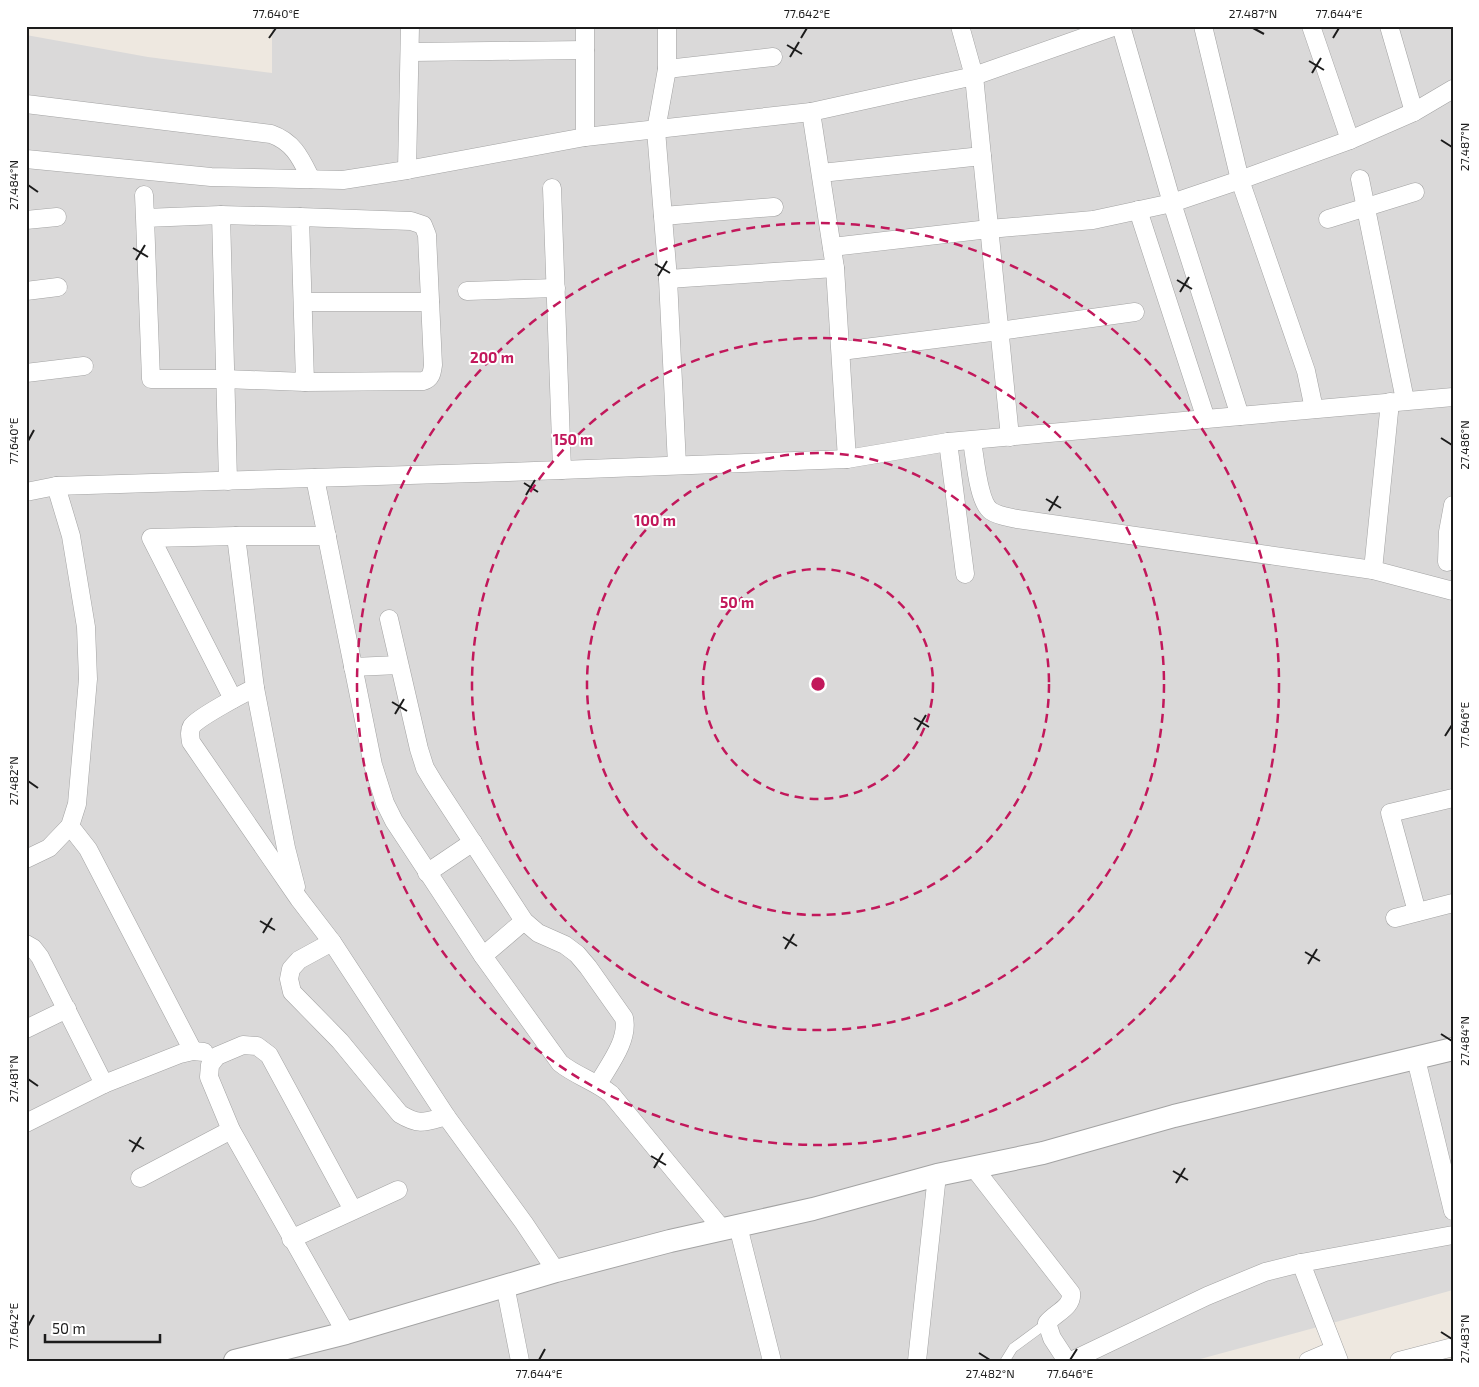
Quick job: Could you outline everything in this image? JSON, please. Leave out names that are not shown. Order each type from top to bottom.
[{"type":"street","points":[[407,170],[411,52],[410,26]]},
{"type":"street","points":[[585,26],[585,137]]},
{"type":"street","points":[[667,26],[667,69],[656,130],[668,279],[677,465]]},
{"type":"street","points":[[960,26],[974,76],[1010,437]]},
{"type":"street","points":[[1120,26],[1172,203],[1240,416]]},
{"type":"street","points":[[1203,26],[1240,180],[1306,371],[1314,409]]},
{"type":"street","points":[[1311,26],[1350,140]]},
{"type":"street","points":[[1389,26],[1414,112]]},
{"type":"street","points":[[26,158],[211,177],[343,180],[585,137],[811,112],[974,76],[1107,28]]},
{"type":"street","points":[[411,52],[585,50]]},
{"type":"street","points":[[667,69],[772,57]]},
{"type":"street","points":[[832,247],[1093,220],[1172,203],[1350,140],[1414,112],[1453,89]]},
{"type":"street","points":[[26,104],[272,134],[282,138],[294,149],[311,179]]},
{"type":"street","points":[[811,112],[835,268],[847,459]]},
{"type":"street","points":[[821,173],[982,156]]},
{"type":"street","points":[[1360,179],[1397,401],[1373,570]]},
{"type":"street","points":[[552,188],[562,470]]},
{"type":"street","points":[[1328,219],[1415,192]]},
{"type":"street","points":[[144,195],[150,379],[415,382],[427,380],[432,375],[427,236],[424,225],[412,221],[221,215],[145,218]]},
{"type":"street","points":[[663,216],[774,207]]},
{"type":"street","points":[[1138,210],[1206,419]]},
{"type":"street","points":[[221,215],[228,481]]},
{"type":"street","points":[[26,220],[57,217]]},
{"type":"street","points":[[300,217],[305,382]]},
{"type":"street","points":[[668,279],[835,268]]},
{"type":"street","points":[[26,291],[58,288]]},
{"type":"street","points":[[467,291],[556,288]]},
{"type":"street","points":[[303,302],[430,302]]},
{"type":"street","points":[[840,351],[1135,312]]},
{"type":"street","points":[[26,373],[84,366]]},
{"type":"street","points":[[26,492],[56,486],[847,459],[948,442],[1453,397]]},
{"type":"street","points":[[972,441],[978,481],[986,505],[991,511],[1001,516],[1373,570],[1453,591]]},
{"type":"street","points":[[948,442],[965,574]]},
{"type":"street","points":[[315,478],[378,784],[394,822],[483,956],[560,1063],[572,1073],[598,1084],[610,1094],[730,1228],[772,1361]]},
{"type":"street","points":[[26,859],[49,848],[70,826],[77,804],[88,679],[86,627],[71,536],[56,486]]},
{"type":"street","points":[[1447,562],[1453,505]]},
{"type":"street","points":[[236,536],[255,688],[286,848],[300,899]]},
{"type":"street","points":[[233,699],[151,538],[327,536]]},
{"type":"street","points":[[389,619],[425,768],[524,921],[538,933],[559,942],[577,954],[588,966],[624,1018],[626,1028],[623,1038],[598,1084]]},
{"type":"street","points":[[353,667],[399,665]]},
{"type":"street","points":[[255,688],[233,699],[193,725],[189,733],[191,742],[332,942],[446,1116],[524,1223],[556,1271]]},
{"type":"street","points":[[1417,912],[1390,813],[1453,798]]},
{"type":"street","points":[[70,826],[88,849],[193,1051]]},
{"type":"street","points":[[427,873],[473,842]]},
{"type":"street","points":[[1395,918],[1453,903]]},
{"type":"street","points":[[483,956],[524,921]]},
{"type":"street","points":[[332,942],[299,960],[291,969],[289,979],[292,992],[340,1041],[400,1114],[411,1121],[421,1123],[446,1116]]},
{"type":"street","points":[[26,944],[33,948],[40,957],[104,1084]]},
{"type":"street","points":[[26,1029],[67,1009]]},
{"type":"street","points":[[346,1333],[291,1239],[231,1130],[209,1077],[210,1066],[217,1056],[244,1045],[257,1046],[269,1055],[353,1210]]},
{"type":"street","points":[[235,1361],[346,1333],[556,1271],[670,1241],[813,1209],[937,1175],[1043,1153],[1174,1116],[1453,1049]]},
{"type":"street","points":[[26,1123],[104,1084],[180,1054],[193,1051],[217,1056]]},
{"type":"street","points":[[1416,1059],[1453,1211]]},
{"type":"street","points":[[140,1178],[231,1130]]},
{"type":"street","points":[[974,1168],[1071,1294],[1072,1299],[1068,1305],[1047,1323],[1052,1338],[1067,1361]]},
{"type":"street","points":[[916,1361],[937,1175]]},
{"type":"street","points":[[291,1239],[398,1190]]},
{"type":"street","points":[[1071,1361],[1236,1283],[1265,1272],[1301,1263],[1453,1235]]},
{"type":"street","points":[[1301,1263],[1337,1355],[1308,1361]]},
{"type":"street","points":[[505,1286],[520,1361]]},
{"type":"street","points":[[1400,1361],[1453,1347]]},
{"type":"lane","points":[[1005,1361],[1013,1348],[1047,1323]]},
{"type":"shaded area","points":[[272,26],[1453,26],[1453,1290],[1193,1361],[26,1361],[26,35],[148,57],[272,73]]}]
